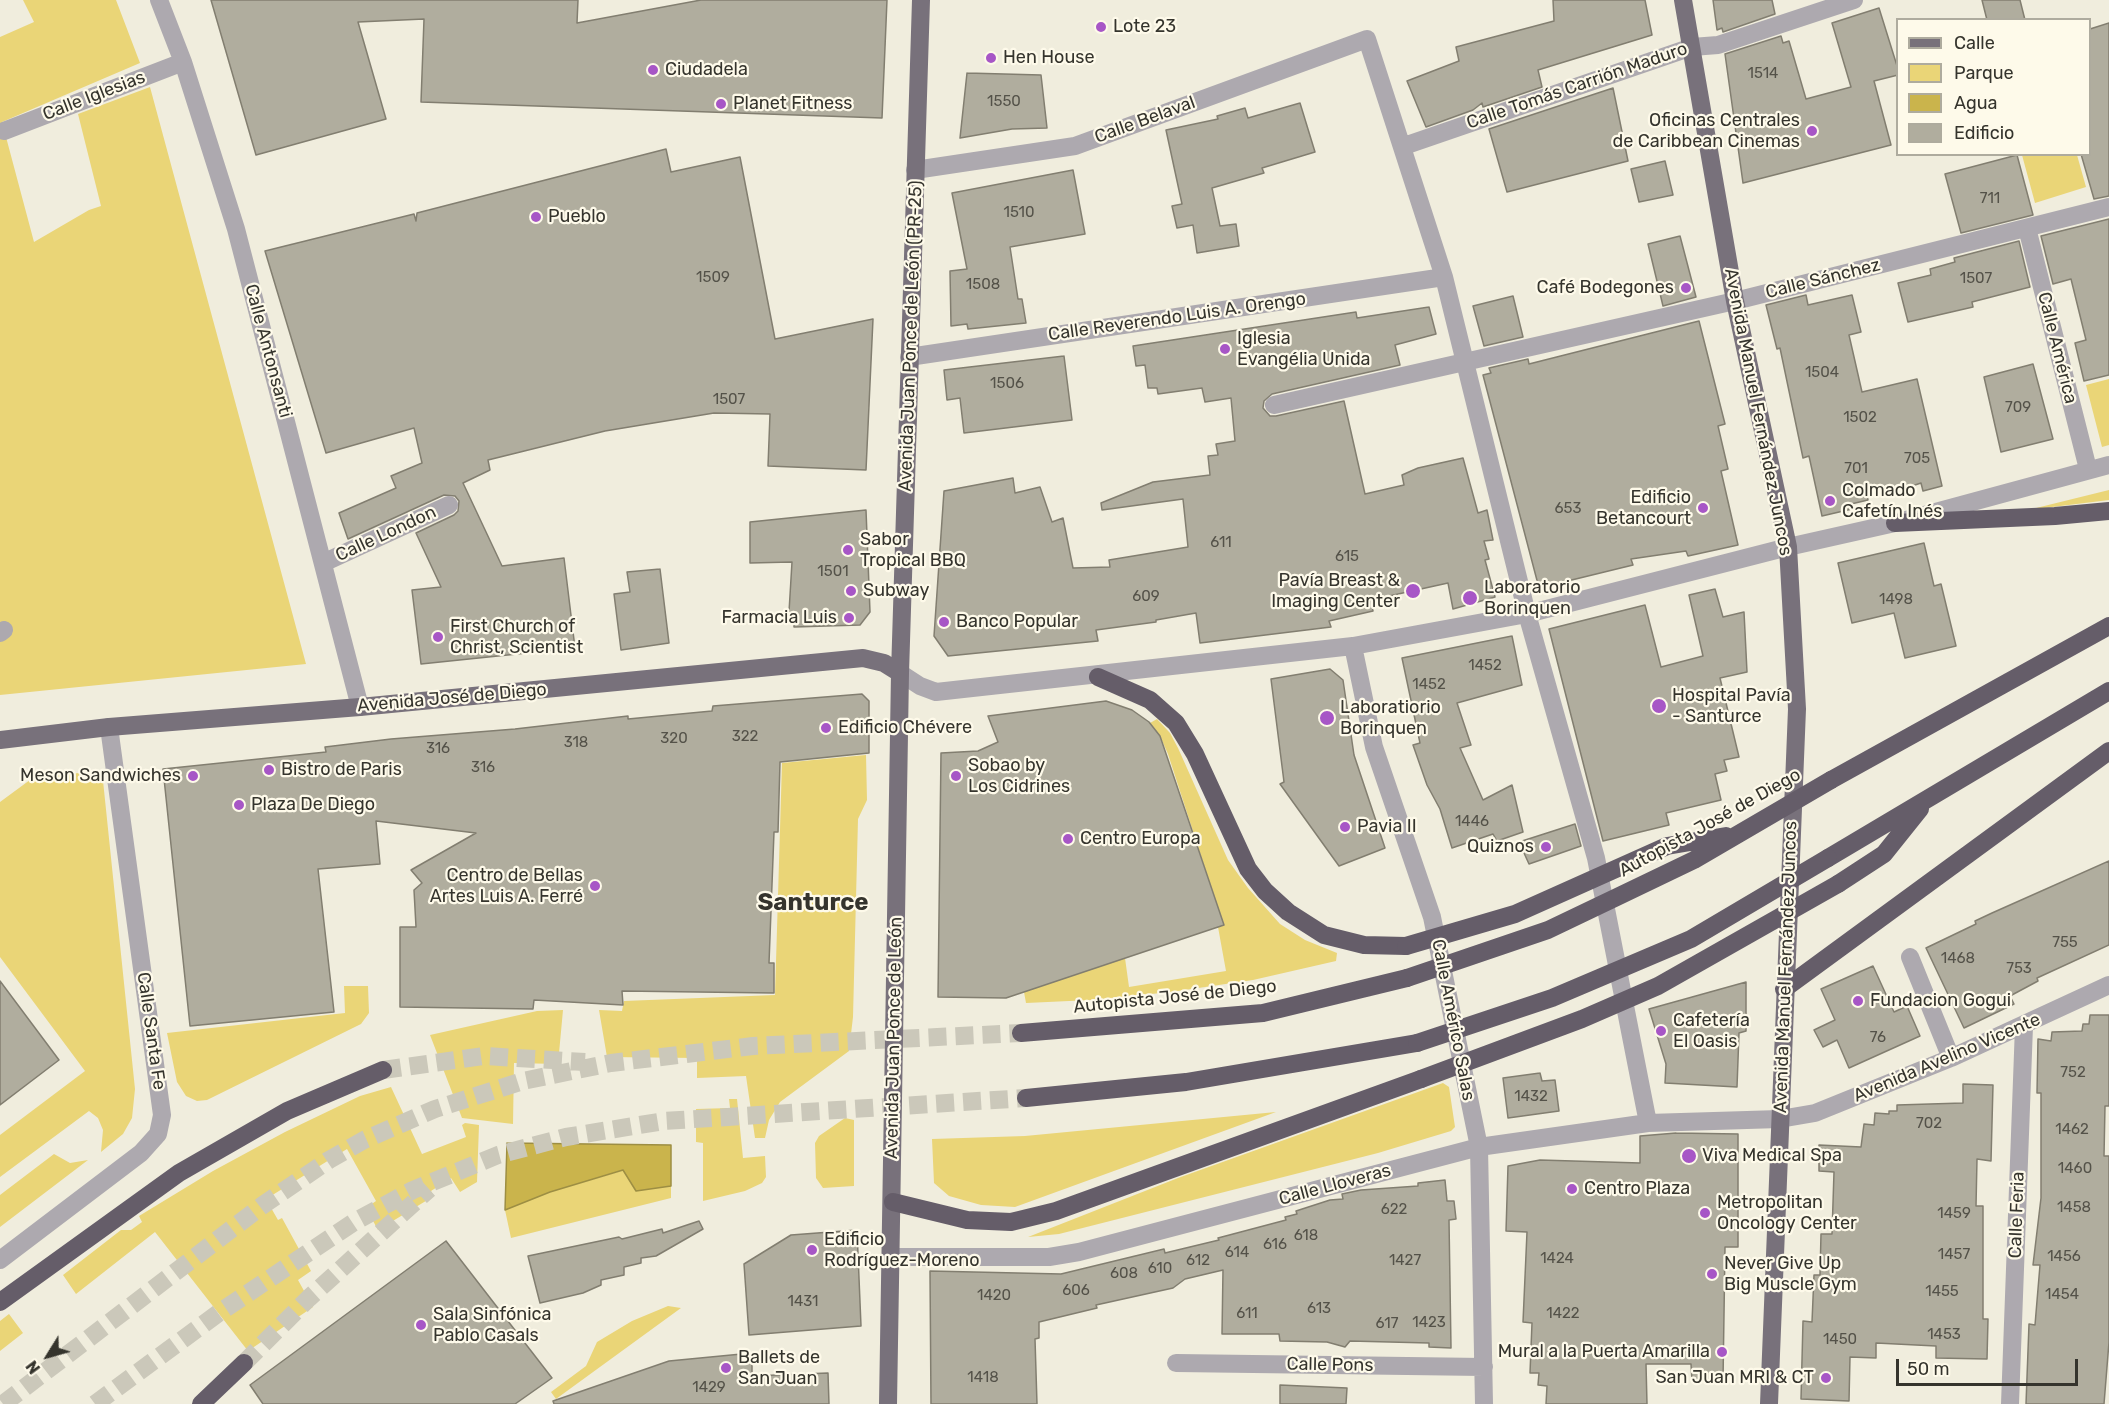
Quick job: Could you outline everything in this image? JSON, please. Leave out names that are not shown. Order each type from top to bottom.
[{"type":"highway","points":[[1895,523],[2055,516],[2109,511]]},
{"type":"highway","name":"Autopista José de Diego","points":[[1021,1033],[1263,1013],[1407,978],[1548,930],[1694,860],[1831,780],[2109,626]]},
{"type":"highway","points":[[1098,677],[1150,700],[1176,723],[1195,753],[1248,869],[1265,891],[1288,912],[1324,935],[1364,945],[1406,946],[1515,914],[1667,846],[1734,835]]},
{"type":"highway","points":[[1026,1098],[1186,1082],[1417,1043],[1552,998],[1691,939],[2109,691]]},
{"type":"highway","points":[[1784,989],[2109,751]]},
{"type":"highway","points":[[893,1202],[967,1220],[1011,1222],[1056,1211],[1582,1019],[1658,986],[1838,884],[1884,854],[1927,800]]},
{"type":"highway","points":[[0,1302],[178,1173],[287,1111],[383,1070]]},
{"type":"highway","points":[[201,1404],[244,1363]]},
{"type":"main road","name":"Avenida Juan Ponce de León (PR-25)","points":[[900,673],[921,0]]},
{"type":"main road","name":"Avenida Manuel Fernández Juncos","points":[[1683,0],[1735,301],[1788,547],[1797,709],[1769,1404]]},
{"type":"main road","name":"Avenida José de Diego","points":[[0,740],[109,727],[870,658],[900,673]]},
{"type":"main road","name":"Avenida Juan Ponce de León","points":[[888,1404],[900,673]]},
{"type":"street","name":"Calle Antonsanti","points":[[159,0],[183,62],[236,229],[360,706]]},
{"type":"street","name":"Calle Tomás Carrión Maduro","points":[[1404,146],[1692,46],[1718,45],[1854,0]]},
{"type":"street","name":"Calle Belaval","points":[[915,170],[1075,146],[1367,39],[1404,146]]},
{"type":"street","name":"Calle Iglesias","points":[[4,131],[183,62]]},
{"type":"street","points":[[1404,146],[1444,277],[1527,614],[1596,858],[1648,1123]]},
{"type":"street","name":"Calle Sánchez","points":[[1274,405],[1735,301],[2109,207]]},
{"type":"street","name":"Calle América","points":[[2027,228],[2088,469]]},
{"type":"street","name":"Calle Reverendo Luis A. Orengo","points":[[909,357],[1444,277]]},
{"type":"street","points":[[900,673],[920,686],[936,692],[1098,677],[1353,646],[1527,614],[1788,547],[1895,523],[2109,465]]},
{"type":"street","name":"Calle London","points":[[322,563],[449,505]]},
{"type":"street","name":"Calle Américo Salas","points":[[1353,646],[1374,747],[1432,917],[1479,1147],[1484,1404]]},
{"type":"street","name":"Calle Santa Fe","points":[[0,1260],[141,1153],[158,1134],[162,1115],[109,727]]},
{"type":"street","points":[[1910,957],[1951,1058]]},
{"type":"street","name":"Avenida Avelino Vicente","points":[[1780,1119],[1815,1113],[1951,1058],[2109,985]]},
{"type":"street","name":"Calle Feria","points":[[2010,1404],[2024,1026]]},
{"type":"street","name":"Calle Lloveras","points":[[892,1257],[1049,1257],[1080,1252],[1479,1147],[1648,1123],[1780,1119]]},
{"type":"street","name":"Calle Pons","points":[[1176,1363],[1484,1367]]},
{"type":"green space","points":[[23,0],[116,0],[140,63],[2,122],[34,242],[89,210],[101,206],[78,114],[150,87],[306,664],[0,695],[0,37],[34,22]]},
{"type":"green space","points":[[2022,156],[2077,156],[2086,187],[2035,203]]},
{"type":"green space","points":[[2109,379],[2109,445],[2102,447],[2086,385]]},
{"type":"green space","points":[[2109,490],[2109,500],[2028,510]]},
{"type":"green space","points":[[1157,719],[1170,733],[1228,860],[1248,888],[1280,924],[1305,940],[1337,953],[1336,961],[1253,980],[1171,992],[1091,1000],[1026,1003],[1024,992],[1125,958],[1129,987],[1226,971],[1218,927],[1223,924],[1168,754],[1160,736],[1150,723]]},
{"type":"green space","points":[[866,755],[867,800],[858,819],[853,1017],[849,1051],[780,1102],[769,1120],[765,1138],[755,1138],[746,1076],[697,1078],[697,1058],[607,1057],[599,1010],[622,1011],[624,1001],[775,995],[782,763]]},
{"type":"green space","points":[[102,771],[135,1089],[132,1118],[123,1134],[101,1152],[103,1130],[98,1118],[89,1111],[0,1177],[0,1135],[85,1071],[0,957],[0,802],[34,777]]},
{"type":"green space","points":[[344,986],[368,986],[369,1013],[361,1024],[207,1100],[197,1101],[186,1096],[177,1082],[167,1033],[345,1013]]},
{"type":"green space","points":[[563,1010],[558,1064],[514,1063],[513,1124],[462,1118],[430,1035],[537,1011]]},
{"type":"green space","points":[[1443,1083],[1449,1087],[1455,1127],[1451,1131],[1378,1153],[1059,1234],[1028,1237],[1178,1178]]},
{"type":"green space","points":[[391,1087],[422,1154],[466,1137],[462,1125],[465,1123],[479,1125],[477,1182],[460,1192],[451,1178],[431,1191],[434,1196],[378,1230],[366,1208],[376,1201],[347,1149],[266,1199],[278,1220],[282,1218],[311,1271],[298,1280],[313,1307],[248,1351],[155,1232],[76,1294],[63,1275],[121,1230],[131,1230],[142,1222],[139,1216],[213,1171],[285,1132],[360,1096]]},
{"type":"green space","points":[[729,1099],[737,1099],[743,1158],[765,1156],[766,1177],[762,1183],[745,1191],[703,1201],[703,1143],[696,1142],[696,1109],[730,1108]]},
{"type":"green space","points":[[1276,1112],[1015,1207],[981,1205],[949,1196],[934,1183],[932,1139],[1025,1136]]},
{"type":"green space","points":[[845,1118],[854,1120],[854,1186],[823,1188],[816,1178],[815,1143],[819,1136]]},
{"type":"green space","points":[[54,1154],[70,1163],[88,1160],[0,1227],[0,1195]]},
{"type":"green space","points":[[624,1170],[636,1191],[671,1186],[671,1198],[511,1238],[505,1210],[550,1192]]},
{"type":"green space","points":[[668,1306],[681,1308],[556,1399],[551,1392],[586,1366],[597,1342],[632,1321]]},
{"type":"green space","points":[[9,1314],[23,1333],[0,1351],[0,1321]]},
{"type":"water","points":[[507,1143],[671,1145],[671,1186],[636,1191],[623,1170],[550,1192],[505,1210]]},
{"type":"building","name":"Ciudadela","points":[[211,0],[578,0],[577,23],[701,0],[887,0],[882,118],[421,102],[424,19],[358,22],[386,119],[256,155]]},
{"type":"building","points":[[1553,0],[1645,0],[1652,35],[1538,70],[1542,87],[1483,107],[1482,103],[1473,110],[1426,127],[1407,81],[1459,61],[1456,47],[1554,21]]},
{"type":"building","points":[[1713,0],[1772,0],[1775,14],[1723,32],[1722,28],[1717,30]]},
{"type":"building","points":[[1982,0],[2020,0],[2024,18],[1986,18]]},
{"type":"building","points":[[1879,8],[1896,63],[1896,76],[1874,81],[1891,145],[1743,183],[1725,54],[1781,36],[1783,43],[1789,41],[1806,99],[1851,87],[1832,23]]},
{"type":"building","points":[[2109,23],[2109,196],[2094,199],[2082,156],[2091,156],[2091,29]]},
{"type":"building","points":[[967,73],[1041,75],[1047,128],[1012,129],[960,138]]},
{"type":"building","points":[[1613,88],[1628,161],[1507,192],[1489,129]]},
{"type":"building","points":[[1300,103],[1315,152],[1262,168],[1264,173],[1212,188],[1220,226],[1236,224],[1239,246],[1197,253],[1193,225],[1177,228],[1172,206],[1182,204],[1166,130],[1218,119],[1217,116],[1245,108],[1248,118]]},
{"type":"building","points":[[666,149],[671,172],[740,157],[775,339],[873,319],[866,470],[768,466],[770,414],[714,413],[605,431],[488,460],[490,470],[463,483],[502,566],[564,558],[575,648],[421,664],[412,590],[441,587],[416,533],[454,515],[458,511],[459,501],[455,496],[444,495],[348,539],[339,513],[396,488],[391,476],[422,463],[414,428],[326,453],[265,251],[414,214],[416,221],[417,213]]},
{"type":"building","points":[[2017,156],[2033,215],[1961,233],[1945,174]]},
{"type":"building","points":[[1665,161],[1673,195],[1639,202],[1631,169]]},
{"type":"building","points":[[1073,170],[1085,234],[1010,247],[1018,299],[1022,299],[1026,323],[968,329],[967,324],[951,326],[950,271],[967,269],[952,193]]},
{"type":"building","points":[[2109,219],[2109,375],[2084,381],[2075,343],[2086,340],[2071,279],[2053,284],[2041,236]]},
{"type":"building","points":[[1680,236],[1696,297],[1663,306],[1648,244]]},
{"type":"building","points":[[2019,241],[2030,287],[1972,302],[1973,307],[1908,322],[1898,283],[1931,275],[1930,269],[1955,262],[1954,258]]},
{"type":"building","points":[[1806,295],[1808,305],[1852,295],[1861,332],[1849,335],[1862,392],[1917,379],[1942,486],[1923,491],[1921,483],[1906,488],[1905,484],[1867,496],[1868,500],[1851,504],[1852,509],[1822,516],[1809,456],[1803,458],[1780,348],[1777,349],[1766,305]]},
{"type":"building","points":[[1513,296],[1523,337],[1484,346],[1473,306]]},
{"type":"building","points":[[1429,307],[1436,334],[1395,345],[1400,365],[1272,394],[1264,401],[1263,408],[1270,416],[1276,416],[1344,401],[1365,494],[1404,485],[1402,475],[1418,468],[1463,458],[1478,513],[1487,510],[1493,540],[1484,541],[1489,559],[1485,560],[1495,597],[1453,609],[1448,583],[1371,600],[1373,611],[1329,621],[1331,627],[1200,643],[1196,613],[1156,620],[1156,622],[1096,630],[1098,641],[948,656],[934,636],[944,491],[1013,478],[1015,493],[1040,487],[1052,522],[1063,518],[1073,568],[1110,567],[1109,560],[1188,547],[1183,499],[1102,510],[1101,503],[1153,482],[1210,475],[1208,456],[1218,455],[1216,444],[1235,441],[1231,398],[1205,402],[1202,388],[1158,394],[1157,388],[1148,388],[1145,365],[1136,366],[1133,346],[1356,312],[1357,318]]},
{"type":"building","points":[[1699,321],[1725,424],[1718,426],[1728,469],[1721,471],[1738,545],[1688,556],[1686,551],[1631,559],[1633,565],[1539,588],[1483,375],[1491,373],[1489,368],[1528,359],[1529,364]]},
{"type":"building","points":[[1064,356],[1072,420],[964,433],[960,398],[947,400],[944,370]]},
{"type":"building","points":[[2033,364],[2053,439],[2001,452],[1984,377]]},
{"type":"building","points":[[866,510],[870,612],[860,625],[794,627],[793,612],[789,612],[792,562],[750,563],[750,522]]},
{"type":"building","points":[[1924,543],[1934,586],[1941,584],[1956,646],[1905,658],[1894,613],[1852,623],[1838,563]]},
{"type":"building","points":[[660,569],[669,643],[621,650],[614,594],[630,592],[627,572]]},
{"type":"building","name":"Hospital Pavía - Santurce","points":[[1715,589],[1723,617],[1744,612],[1747,672],[1720,678],[1739,757],[1724,760],[1727,771],[1715,774],[1721,800],[1666,813],[1669,825],[1603,841],[1549,629],[1645,605],[1661,667],[1703,656],[1689,595]]},
{"type":"building","points":[[1512,636],[1522,685],[1457,703],[1471,745],[1460,748],[1483,800],[1512,785],[1523,832],[1497,841],[1493,834],[1452,848],[1440,809],[1427,785],[1413,745],[1420,743],[1402,658]]},
{"type":"building","points":[[1330,669],[1343,680],[1354,755],[1385,848],[1339,866],[1280,784],[1284,782],[1271,679]]},
{"type":"building","points":[[862,694],[869,701],[869,753],[780,762],[778,832],[774,832],[769,963],[774,963],[774,993],[622,991],[623,1005],[534,1000],[533,1009],[400,1007],[400,927],[416,927],[414,890],[422,883],[411,870],[476,833],[376,821],[380,864],[318,869],[334,1012],[190,1026],[163,769],[326,752],[325,747],[391,739],[515,729],[628,716],[628,719],[712,711],[713,706]]},
{"type":"building","name":"Centro Europa","points":[[1106,701],[1132,710],[1149,722],[1160,736],[1224,925],[1006,998],[938,997],[941,753],[978,751],[998,742],[988,716]]},
{"type":"building","points":[[1575,824],[1581,846],[1529,864],[1519,842]]},
{"type":"building","points":[[2109,861],[2109,945],[2037,978],[2038,981],[2010,996],[2014,1004],[1964,1028],[1926,948],[1976,924],[1975,921]]},
{"type":"building","points":[[1873,966],[1894,1012],[1907,1006],[1920,1036],[1849,1068],[1837,1040],[1823,1047],[1814,1030],[1835,1020],[1821,989]]},
{"type":"building","points":[[0,981],[59,1060],[0,1105]]},
{"type":"building","points":[[1746,982],[1746,1031],[1739,1033],[1737,1087],[1665,1083],[1666,1064],[1649,1009]]},
{"type":"building","points":[[2090,1015],[2109,1015],[2109,1106],[2105,1106],[2104,1156],[2109,1156],[2109,1342],[2104,1404],[2026,1404],[2029,1324],[2035,1325],[2040,1265],[2033,1265],[2041,1198],[2041,1093],[2037,1093],[2038,1039],[2051,1041],[2052,1032],[2082,1031],[2083,1024],[2089,1024]]},
{"type":"building","points":[[1540,1073],[1542,1081],[1555,1080],[1559,1111],[1508,1118],[1503,1078]]},
{"type":"building","points":[[1963,1084],[1993,1085],[1991,1161],[1977,1159],[1976,1206],[1983,1206],[1983,1319],[1988,1319],[1987,1359],[1936,1358],[1936,1346],[1876,1343],[1876,1358],[1850,1357],[1849,1401],[1801,1399],[1803,1321],[1812,1322],[1814,1275],[1820,1275],[1821,1234],[1832,1234],[1834,1172],[1819,1171],[1819,1145],[1861,1147],[1864,1124],[1874,1125],[1875,1113],[1889,1114],[1889,1111],[1897,1111],[1897,1105],[1963,1103]]},
{"type":"building","points":[[1676,1133],[1738,1134],[1738,1247],[1725,1247],[1723,1381],[1692,1381],[1691,1364],[1646,1364],[1647,1404],[1546,1404],[1547,1386],[1538,1385],[1539,1373],[1530,1373],[1532,1323],[1523,1322],[1527,1232],[1506,1231],[1508,1166],[1540,1160],[1640,1163],[1640,1136]]},
{"type":"building","points":[[1445,1180],[1447,1201],[1454,1201],[1456,1219],[1449,1220],[1451,1348],[1429,1347],[1429,1343],[1350,1341],[1345,1347],[1327,1342],[1280,1341],[1279,1334],[1222,1334],[1223,1270],[1185,1279],[1173,1288],[1096,1305],[1097,1308],[1039,1322],[1039,1338],[1035,1339],[1037,1404],[931,1404],[930,1271],[1061,1274],[1164,1249],[1165,1253],[1219,1240],[1218,1238],[1286,1220],[1285,1217],[1297,1214],[1296,1211],[1330,1200],[1343,1199],[1342,1194],[1361,1190],[1418,1186],[1418,1183]]},
{"type":"building","points":[[699,1221],[703,1229],[656,1256],[641,1258],[641,1263],[624,1267],[624,1275],[601,1280],[601,1285],[583,1293],[540,1303],[528,1256],[619,1237],[622,1239],[662,1229],[663,1233]]},
{"type":"building","points":[[857,1230],[861,1326],[749,1335],[744,1264],[791,1235]]},
{"type":"building","name":"Sala Sinfónica Pablo Casals","points":[[446,1241],[552,1378],[515,1404],[263,1404],[250,1385]]},
{"type":"building","points":[[752,1353],[752,1376],[828,1373],[829,1404],[554,1404],[553,1401],[669,1361]]},
{"type":"building","points":[[1280,1385],[1347,1388],[1346,1404],[1280,1404]]},
{"type":"tunnel","points":[[3,1404],[263,1205],[329,1160],[364,1140],[435,1109],[523,1081],[611,1063],[753,1046],[1021,1033]]},
{"type":"tunnel","points":[[383,1070],[484,1056],[585,1062]]},
{"type":"tunnel","points":[[95,1404],[220,1312],[354,1222],[413,1190],[498,1155],[566,1137],[664,1121],[1026,1098]]},
{"type":"tunnel","points":[[244,1363],[309,1298],[429,1189]]},
{"type":"place","name":"Lote 23","points":[[1101,27]]},
{"type":"place","name":"Hen House","points":[[991,58]]},
{"type":"place","name":"Ciudadela","points":[[653,70]]},
{"type":"place","name":"Planet Fitness","points":[[721,104]]},
{"type":"place","name":"Oficinas Centrales de Caribbean Cinemas","points":[[1812,131]]},
{"type":"place","name":"Pueblo","points":[[536,217]]},
{"type":"place","name":"Café Bodegones","points":[[1686,288]]},
{"type":"place","name":"Iglesia Evangélia Unida","points":[[1225,349]]},
{"type":"place","name":"Colmado Cafetín Inés","points":[[1830,501]]},
{"type":"place","name":"Edificio Betancourt","points":[[1703,508]]},
{"type":"place","name":"Sabor Tropical BBQ","points":[[848,550]]},
{"type":"place","name":"Subway","points":[[851,591]]},
{"type":"place","name":"Pavía Breast & Imaging Center","points":[[1413,591]]},
{"type":"place","name":"Laboratorio Borinquen","points":[[1470,598]]},
{"type":"place","name":"Farmacia Luis","points":[[849,618]]},
{"type":"place","name":"Banco Popular","points":[[944,622]]},
{"type":"place","name":"First Church of Christ, Scientist","points":[[438,637]]},
{"type":"place","name":"Hospital Pavía - Santurce","points":[[1659,706]]},
{"type":"place","name":"Laboratiorio Borinquen","points":[[1327,718]]},
{"type":"place","name":"Edificio Chévere","points":[[826,728]]},
{"type":"place","name":"Bistro de Paris","points":[[269,770]]},
{"type":"place","name":"Meson Sandwiches","points":[[193,776]]},
{"type":"place","name":"Sobao by Los Cidrines","points":[[956,776]]},
{"type":"place","name":"Plaza De Diego","points":[[239,805]]},
{"type":"place","name":"Pavia II","points":[[1345,827]]},
{"type":"place","name":"Centro Europa","points":[[1068,839]]},
{"type":"place","name":"Quiznos","points":[[1546,847]]},
{"type":"place","name":"Centro de Bellas Artes Luis A. Ferré","points":[[595,886]]},
{"type":"place","name":"Fundacion Gogui","points":[[1858,1001]]},
{"type":"place","name":"Cafetería El Oasis","points":[[1661,1031]]},
{"type":"place","name":"Viva Medical Spa","points":[[1689,1156]]},
{"type":"place","name":"Centro Plaza","points":[[1572,1189]]},
{"type":"place","name":"Metropolitan Oncology Center","points":[[1705,1213]]},
{"type":"place","name":"Edificio Rodríguez-Moreno","points":[[812,1250]]},
{"type":"place","name":"Never Give Up Big Muscle Gym","points":[[1712,1274]]},
{"type":"place","name":"Sala Sinfónica Pablo Casals","points":[[421,1325]]},
{"type":"place","name":"Mural a la Puerta Amarilla","points":[[1722,1352]]},
{"type":"place","name":"Ballets de San Juan","points":[[726,1368]]},
{"type":"place","name":"San Juan MRI & CT","points":[[1826,1378]]},
{"type":"district","name":"Santurce","points":[[813,903]]}]
